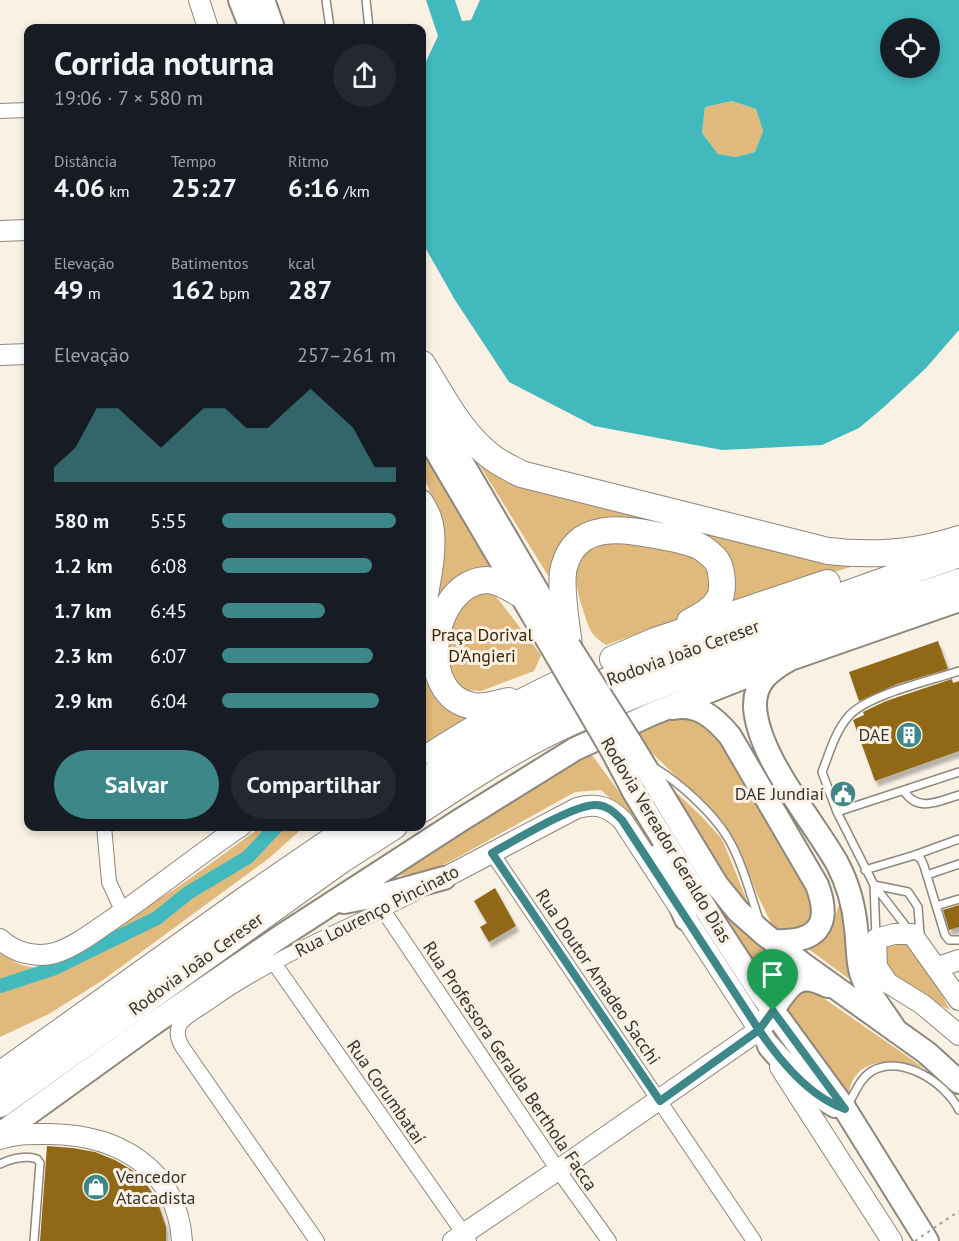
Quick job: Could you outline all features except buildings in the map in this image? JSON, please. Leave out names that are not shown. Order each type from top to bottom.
[{"type":"highway","points":[[426,370],[474,442],[492,458],[521,474],[828,551],[859,555],[954,546]]},
{"type":"highway","points":[[426,759],[489,719],[533,695],[655,640],[707,613],[720,598],[722,587],[718,563],[703,548],[678,539],[617,529],[586,536],[570,555],[564,569],[563,651]]},
{"type":"highway","points":[[655,640],[954,546]]},
{"type":"highway","name":"Rodovia João Cereser","points":[[426,779],[564,699],[647,663],[772,621],[954,546]]},
{"type":"highway","points":[[520,594],[488,580],[467,585],[455,594],[442,616],[435,652],[436,668],[438,677],[453,698],[473,706],[492,705],[533,695]]},
{"type":"highway","name":"Rodovia João Cereser","points":[[426,806],[490,765],[556,729],[602,708],[680,677],[959,582]]},
{"type":"highway","points":[[245,900],[317,831]]},
{"type":"highway","name":"Rodovia João Cereser","points":[[0,1075],[346,831]]},
{"type":"highway","name":"Rodovia João Cereser","points":[[0,1104],[341,860],[386,831]]},
{"type":"main road","points":[[199,0],[207,24]]},
{"type":"main road","points":[[240,0],[265,15]]},
{"type":"main road","points":[[0,231],[24,230]]},
{"type":"main road","points":[[0,355],[24,354]]},
{"type":"main road","name":"Rodovia Vereador Geraldo Dias","points":[[426,401],[563,651]]},
{"type":"main road","name":"Rodovia Vereador Geraldo Dias","points":[[426,434],[520,594],[563,651],[717,885],[738,911],[768,937],[896,1031],[929,1067],[959,1082]]},
{"type":"main road","points":[[426,507],[431,516],[435,537],[426,600]]},
{"type":"main road","points":[[0,1134],[154,1023],[331,904],[575,749],[654,713],[790,659],[959,602]]},
{"type":"main road","points":[[790,659],[773,668],[757,689],[755,705],[758,723],[767,750],[837,863],[851,898],[861,973],[896,1031]]},
{"type":"main road","points":[[654,713],[677,707],[705,711],[716,719],[730,735],[817,885],[824,912],[815,933],[792,942],[768,937]]},
{"type":"main road","name":"Rodovia Vereador Geraldo Dias","points":[[628,751],[634,792],[712,919],[773,1011],[845,1109],[927,1241]]},
{"type":"main road","points":[[634,792],[686,919],[892,1241]]},
{"type":"main road","name":"Rua Lourenço Pincinato","points":[[444,878],[577,808],[596,805],[613,811],[622,820],[686,919]]},
{"type":"main road","points":[[0,939],[16,950],[33,954],[45,955],[64,950],[123,912],[221,833]]},
{"type":"main road","points":[[331,904],[386,894],[444,878]]},
{"type":"main road","points":[[959,1000],[916,939],[894,934],[876,939],[877,967],[888,983],[922,1004],[959,1035]]},
{"type":"main road","points":[[936,968],[959,960]]},
{"type":"main road","points":[[462,1238],[660,1101],[764,1038],[773,1011],[798,981],[808,979],[838,989]]},
{"type":"main road","points":[[764,1038],[791,1071],[817,1094],[845,1109]]},
{"type":"main road","points":[[0,1139],[14,1134],[57,1134],[109,1143],[132,1154],[161,1182],[178,1212],[182,1241]]},
{"type":"street","points":[[0,111],[24,110]]},
{"type":"street","points":[[104,831],[109,882],[123,912]]},
{"type":"street","name":"Rua Doutor Amadeo Sacchi","points":[[492,853],[754,1241]]},
{"type":"street","name":"Rua Lourenço Pincinato","points":[[317,1241],[183,1048],[178,1040],[177,1032],[182,1022],[231,987],[444,878]]},
{"type":"street","name":"Rua Professora Geralda Berthola Facca","points":[[383,910],[558,1170],[609,1241]]},
{"type":"street","name":"Rua Corumbataí","points":[[274,963],[462,1238]]},
{"type":"lane","points":[[326,0],[329,24]]},
{"type":"lane","points":[[366,0],[369,24]]},
{"type":"lane","points":[[916,939],[874,885],[837,812],[822,772],[846,719],[857,707],[877,698],[959,671]]},
{"type":"lane","points":[[628,751],[668,776],[696,801],[728,837],[768,937]]},
{"type":"lane","points":[[837,812],[959,772]]},
{"type":"lane","points":[[904,791],[909,800],[922,804],[959,795]]},
{"type":"lane","points":[[866,870],[959,839]]},
{"type":"lane","points":[[915,855],[921,859],[945,935],[949,940],[959,940]]},
{"type":"lane","points":[[927,875],[959,864]]},
{"type":"lane","points":[[874,885],[876,939]]},
{"type":"lane","points":[[874,885],[908,892],[914,899],[920,915],[916,939]]},
{"type":"lane","points":[[936,906],[959,899]]},
{"type":"lane","points":[[845,1109],[861,1081],[870,1072],[879,1068],[893,1067],[916,1071],[929,1067],[959,1110]]},
{"type":"lane","points":[[0,1164],[31,1157],[40,1163],[34,1241]]},
{"type":"path","points":[[915,1241],[959,1211]]},
{"type":"green space","points":[[732,101],[756,109],[763,131],[755,152],[736,157],[718,154],[702,133],[705,107]]},
{"type":"green space","points":[[426,446],[497,569],[429,641],[472,720],[426,747],[426,631],[441,549],[440,513],[426,483]]},
{"type":"green space","points":[[472,453],[790,553],[854,566],[727,605],[733,591],[734,580],[725,554],[582,525],[557,590]]},
{"type":"green space","points":[[619,540],[694,556],[707,571],[710,585],[707,597],[695,613],[606,645],[592,633],[588,625],[578,593],[577,571],[585,555],[593,549]]},
{"type":"green space","name":"Praça Dorival D'Angieri","points":[[488,586],[541,655],[534,671],[481,691],[467,690],[455,685],[441,645],[451,600]]},
{"type":"green space","points":[[688,715],[713,730],[807,877],[813,904],[811,918],[789,933],[773,927],[739,849],[723,822],[648,749],[632,723]]},
{"type":"green space","points":[[589,751],[641,822],[656,863],[624,811],[601,790],[575,792],[433,871],[369,880]]},
{"type":"green space","points":[[664,781],[722,839],[748,903],[715,864]]},
{"type":"green space","points":[[255,831],[300,831],[268,859],[103,980],[49,1014],[0,1037],[0,949],[8,958],[20,964],[39,968],[57,963],[79,953],[128,918],[175,889]]},
{"type":"green space","points":[[844,885],[867,992],[807,948],[823,934],[833,921]]},
{"type":"green space","points":[[703,888],[751,937],[803,974],[771,997]]},
{"type":"green space","points":[[893,942],[906,942],[918,951],[950,1010],[893,981],[882,971],[884,949]]},
{"type":"green space","points":[[807,990],[819,995],[924,1068],[886,1062],[867,1067],[853,1080],[848,1098],[788,1017],[787,1003],[797,992]]},
{"type":"water","points":[[426,0],[455,0],[462,21],[471,20],[480,0],[959,0],[959,330],[926,368],[859,428],[822,445],[722,450],[594,426],[509,382],[455,300],[426,249],[426,62],[438,36]],"holes":[[[732,101],[756,109],[763,131],[755,152],[736,157],[718,154],[702,133],[705,107]]]},
{"type":"waterway","points":[[0,986],[55,968],[157,918],[188,893],[248,857],[272,831]]},
{"type":"place","name":"DAE","points":[[909,735]]},
{"type":"place","name":"DAE Jundiaí","points":[[843,794]]},
{"type":"place","name":"Vencedor Atacadista","points":[[96,1187]]},
{"type":"route","points":[[773,1011],[759,1030],[622,820],[613,811],[596,805],[577,808],[492,853],[660,1101],[759,1030],[791,1071],[817,1094],[845,1109],[773,1011]]}]
